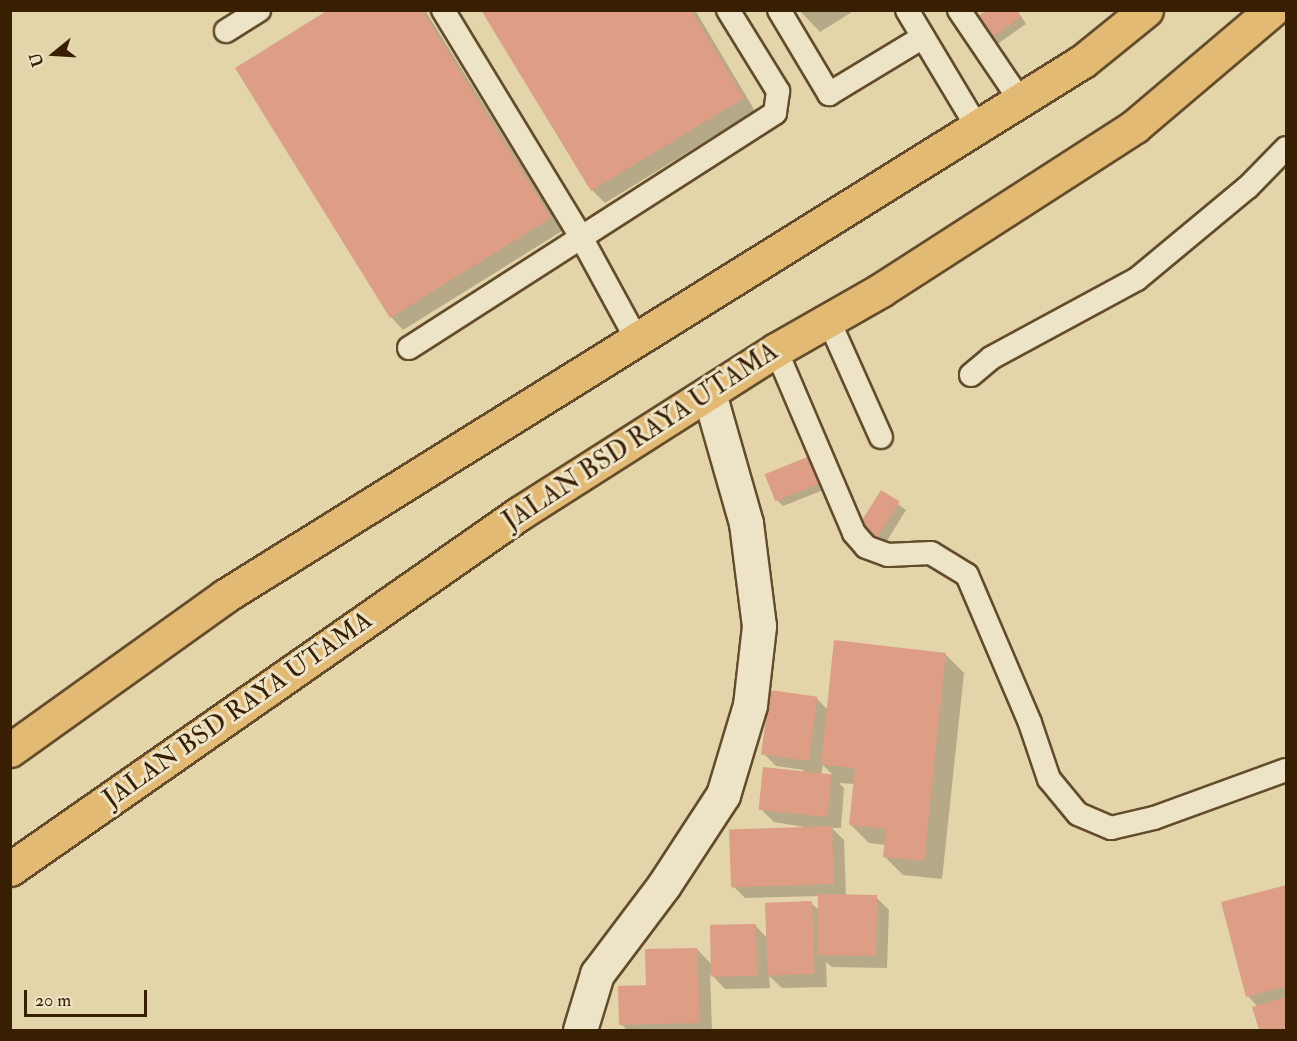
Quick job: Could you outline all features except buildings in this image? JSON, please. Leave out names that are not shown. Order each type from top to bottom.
[{"type":"main road","points":[[10,750],[225,596],[1083,61],[1146,10]]},
{"type":"main road","name":"JALAN BSD RAYA UTAMA","points":[[10,869],[520,513],[776,350],[829,321],[1135,126],[1272,10]]},
{"type":"street","points":[[580,1030],[597,974],[664,885],[723,795],[750,705],[759,626],[747,523],[709,393]]},
{"type":"lane","points":[[226,30],[259,10]]},
{"type":"lane","points":[[443,10],[582,239],[637,340]]},
{"type":"lane","points":[[409,348],[775,113],[778,91],[728,10]]},
{"type":"lane","points":[[778,10],[829,94],[923,37]]},
{"type":"lane","points":[[907,10],[977,127]]},
{"type":"lane","points":[[959,10],[1020,100]]},
{"type":"lane","points":[[971,375],[991,358],[1137,279],[1248,187],[1287,148]]},
{"type":"lane","points":[[829,321],[881,437]]},
{"type":"lane","points":[[776,350],[855,533],[866,546],[888,555],[931,553],[967,575],[1030,723],[1049,779],[1078,814],[1111,828],[1154,818],[1287,770]]}]
